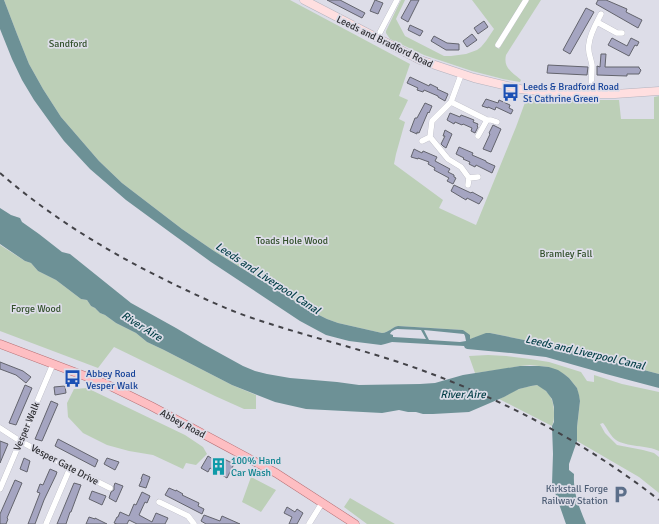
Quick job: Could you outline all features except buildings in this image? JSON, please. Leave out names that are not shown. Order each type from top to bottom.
[{"type":"main road","name":"Leeds and Bradford Road","points":[[304,0],[420,60],[461,75],[520,89],[566,94],[615,94],[659,91]]},
{"type":"main road","name":"Abbey Road","points":[[0,344],[106,384],[151,406],[268,469],[355,524]]},
{"type":"street","points":[[377,38],[393,3],[397,0]]},
{"type":"street","points":[[498,45],[526,0]]},
{"type":"street","points":[[591,94],[592,65],[588,49],[591,34],[601,14]]},
{"type":"street","points":[[597,22],[616,33],[622,33]]},
{"type":"street","points":[[461,75],[451,102],[432,121],[430,137],[448,159],[461,167],[469,178],[468,185]]},
{"type":"street","points":[[451,102],[486,120],[497,122]]},
{"type":"street","points":[[478,136],[486,120]]},
{"type":"street","points":[[422,141],[430,137]]},
{"type":"street","points":[[469,178],[478,177]]},
{"type":"street","name":"Vesper Walk","points":[[0,489],[53,364]]},
{"type":"street","name":"Vesper Gate Drive","points":[[0,428],[20,441],[110,488]]},
{"type":"street","points":[[46,524],[70,468]]},
{"type":"street","points":[[159,502],[188,516],[194,524]]},
{"type":"street","points":[[309,524],[322,502]]},
{"type":"green space","points":[[4,0],[290,0],[410,64],[399,96],[408,100],[399,119],[405,122],[394,164],[443,200],[439,208],[476,225],[527,97],[572,100],[619,100],[621,119],[654,119],[654,97],[659,96],[659,374],[544,344],[490,333],[470,339],[463,330],[398,326],[382,333],[338,323],[309,310],[214,251],[182,229],[122,183],[99,161],[61,117],[43,89],[29,64]]},
{"type":"green space","points":[[401,0],[405,0],[396,19],[405,36],[444,56],[451,56],[466,54],[477,50],[486,41],[494,29],[472,0],[524,0],[495,46],[499,49],[529,0],[541,0],[506,55],[505,59],[507,67],[521,80],[520,82],[472,71],[424,55],[390,39],[386,31]]},
{"type":"green space","name":"Forge Wood","points":[[0,245],[25,261],[31,263],[38,271],[56,280],[81,299],[87,300],[91,306],[100,313],[136,333],[147,342],[232,385],[256,395],[256,409],[244,409],[114,347],[98,368],[0,331]]},
{"type":"green space","points":[[488,355],[549,362],[581,372],[587,381],[594,382],[594,375],[622,384],[659,392],[659,451],[620,442],[612,437],[603,423],[600,424],[605,433],[617,445],[654,453],[659,457],[659,493],[639,477],[577,441],[580,401],[577,388],[569,378],[549,367],[530,365],[475,373],[469,356]]},
{"type":"green space","points":[[537,385],[548,393],[552,400],[554,420],[552,426],[499,399],[525,387]]},
{"type":"green space","points":[[87,388],[185,435],[203,447],[207,454],[196,465],[186,463],[183,469],[153,455],[107,445],[83,433],[68,417],[67,403],[74,389]]},
{"type":"green space","points":[[251,477],[276,490],[261,512],[242,502]]},
{"type":"green space","points":[[350,498],[395,524],[367,524],[344,507]]},
{"type":"water","points":[[0,0],[4,0],[29,64],[61,117],[99,161],[122,183],[182,229],[214,251],[309,310],[338,323],[382,333],[398,326],[463,330],[470,335],[470,339],[490,333],[544,344],[659,374],[659,388],[546,357],[467,349],[464,346],[392,342],[381,345],[349,341],[326,335],[300,321],[211,262],[126,200],[90,169],[64,141],[34,100],[22,80],[0,29]],"holes":[[[397,329],[421,330],[426,339],[393,337],[390,333]],[[424,330],[464,334],[466,341],[429,340]]]},
{"type":"water","name":"River Aire","points":[[0,208],[11,215],[20,218],[22,222],[62,252],[70,254],[131,303],[243,366],[255,371],[290,378],[359,385],[435,383],[463,375],[520,366],[549,367],[558,370],[569,378],[577,388],[579,395],[580,401],[577,441],[569,464],[569,470],[574,474],[576,494],[586,524],[566,524],[552,484],[552,426],[554,422],[554,407],[552,399],[546,391],[537,385],[519,389],[469,412],[423,414],[399,410],[382,413],[306,409],[275,402],[232,385],[147,342],[136,333],[100,313],[91,306],[87,300],[81,299],[56,280],[38,271],[31,263],[25,261],[0,244]]},
{"type":"railway","points":[[0,173],[21,191],[66,223],[113,252],[161,278],[230,310],[249,317],[410,366],[492,399],[550,428],[579,445],[607,462],[659,500]]},
{"type":"place","name":"Leeds & Bradford Road St Cathrine Green","points":[[510,92]]},
{"type":"place","name":"Abbey Road Vesper Walk","points":[[73,379]]},
{"type":"place","name":"100% Hand Car Wash","points":[[218,466]]},
{"type":"place","name":"Kirkstall Forge Railway Station","points":[[621,494]]},
{"type":"park label","name":"Sandford","points":[[68,43]]},
{"type":"park label","name":"Toads Hole Wood","points":[[292,240]]},
{"type":"park label","name":"Bramley Fall","points":[[566,253]]},
{"type":"water label","name":"Leeds and Liverpool Canal","points":[[268,278]]},
{"type":"water label","name":"Leeds and Liverpool Canal","points":[[585,352]]}]
